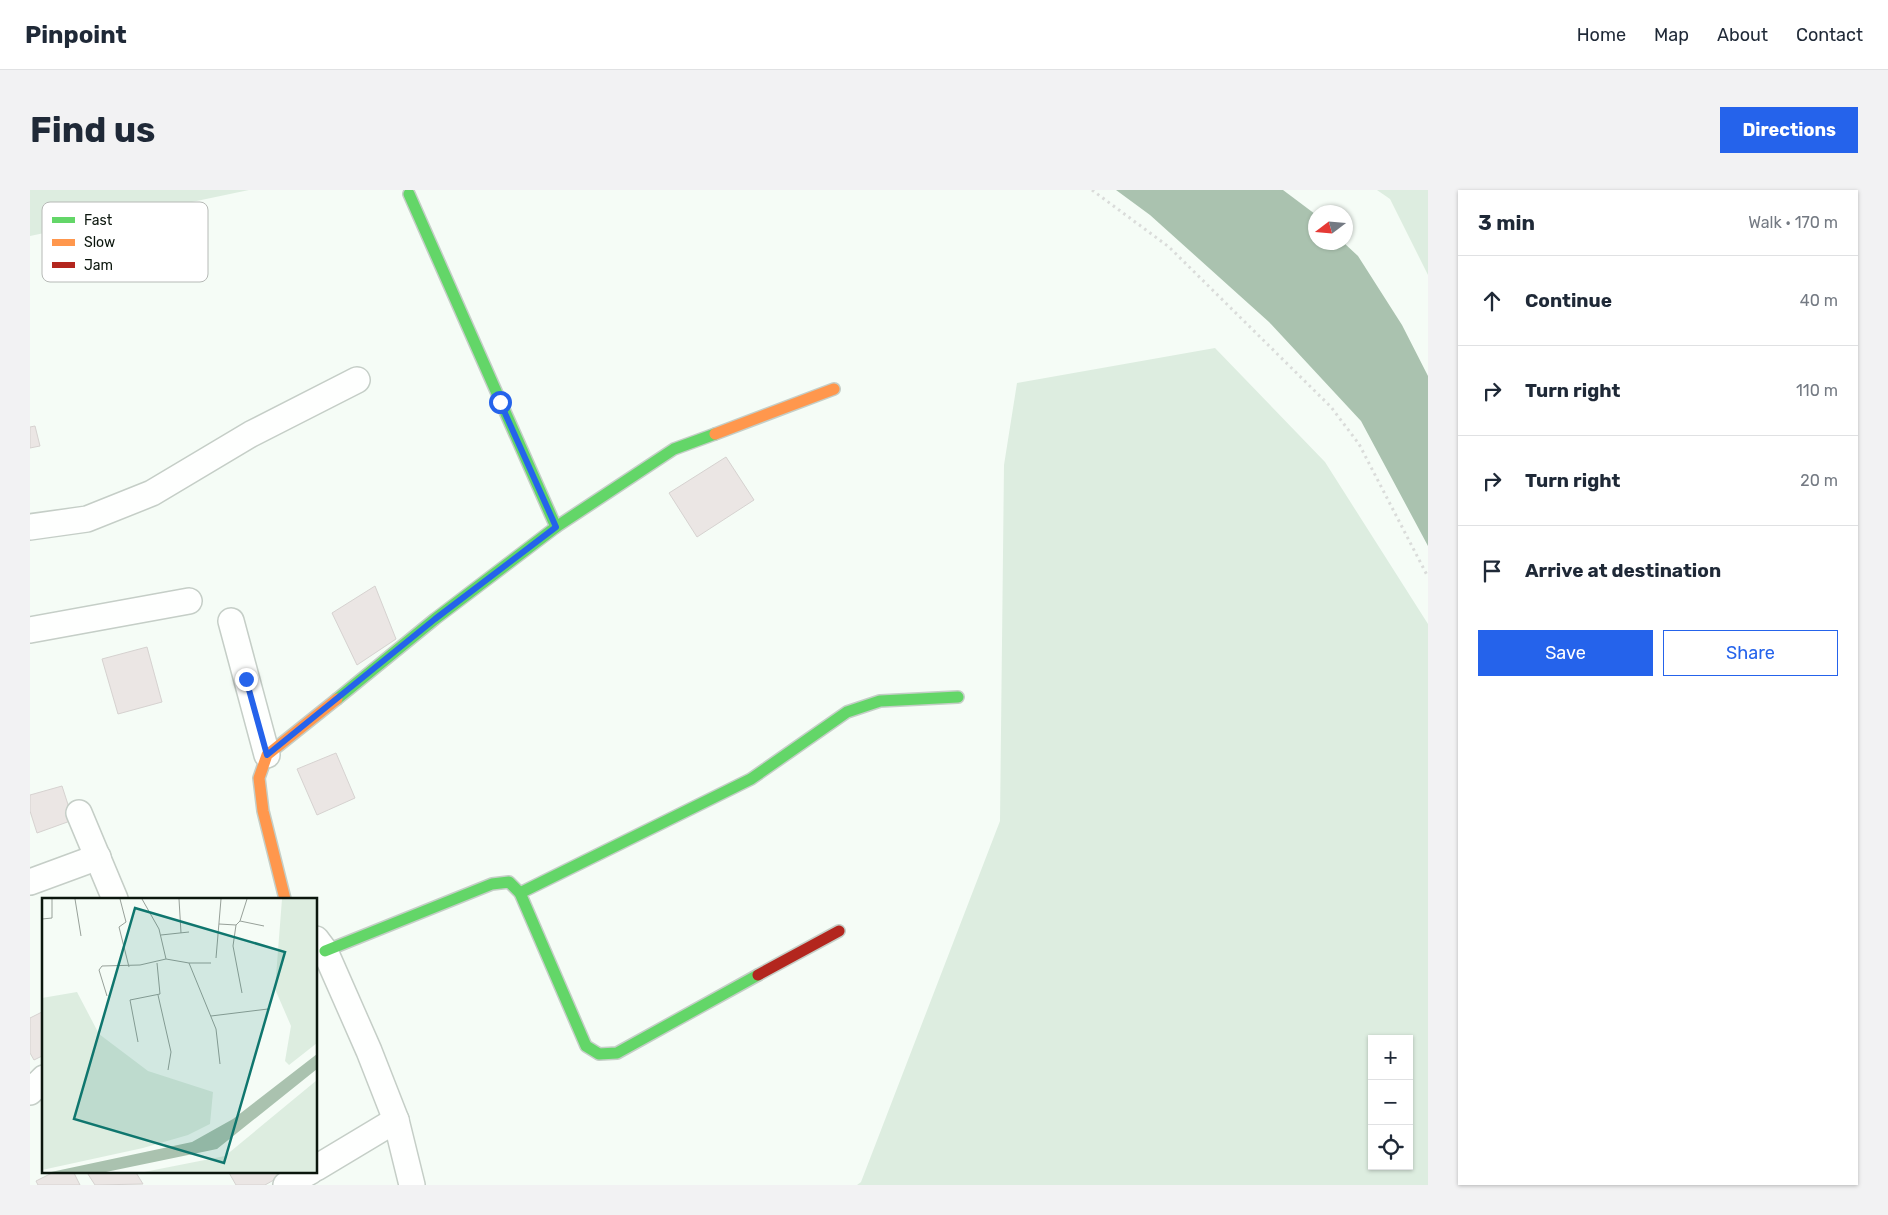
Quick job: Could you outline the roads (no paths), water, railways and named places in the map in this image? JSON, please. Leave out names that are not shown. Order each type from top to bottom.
[{"type":"street","points":[[409,194],[556,527]]},
{"type":"street","points":[[30,527],[88,519],[152,492],[251,434],[358,380]]},
{"type":"street","points":[[285,898],[263,811],[259,778],[267,755],[427,625],[556,527],[629,477],[674,449],[834,389]]},
{"type":"street","points":[[30,630],[190,600]]},
{"type":"street","points":[[231,621],[267,755]]},
{"type":"street","points":[[520,893],[751,779],[847,712],[880,701],[958,697]]},
{"type":"street","points":[[80,813],[115,898]]},
{"type":"street","points":[[30,882],[98,857]]},
{"type":"street","points":[[412,1185],[396,1120],[369,1051],[321,945],[492,884],[510,882],[520,893],[586,1046],[599,1054],[616,1053],[839,931]]},
{"type":"street","points":[[30,1092],[42,1080]]},
{"type":"street","points":[[318,1167],[396,1120]]},
{"type":"street","points":[[286,1185],[309,1172]]}]
